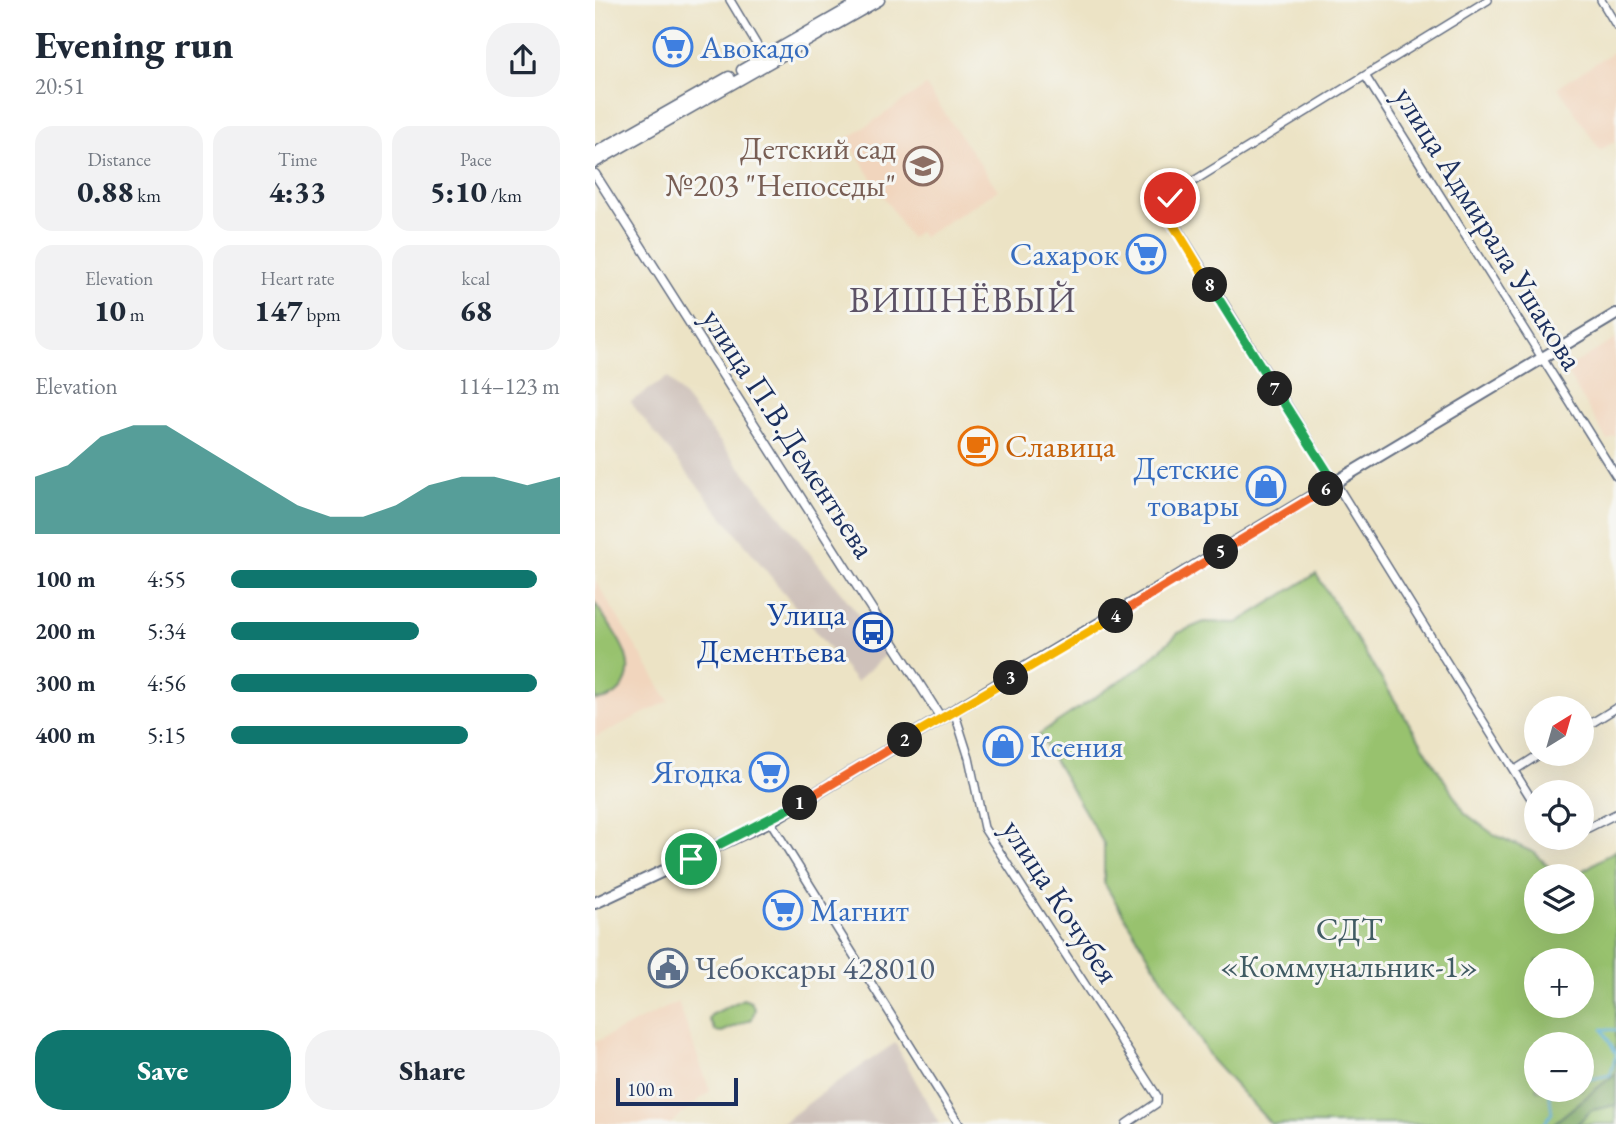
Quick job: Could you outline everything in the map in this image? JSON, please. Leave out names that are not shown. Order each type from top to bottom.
[{"type":"main road","points":[[595,153],[864,0]]},
{"type":"main road","points":[[595,162],[879,0]]},
{"type":"main road","points":[[595,904],[769,821],[1616,314]]},
{"type":"street","points":[[730,0],[764,57]]},
{"type":"street","points":[[1488,0],[1179,190],[1166,203],[1168,216],[1524,786]]},
{"type":"street","points":[[1601,0],[1616,25]]},
{"type":"street","name":"улица Адмирала Ушакова","points":[[1366,77],[1616,477]]},
{"type":"street","name":"улица П.В.Дементьева","points":[[595,174],[941,718]]},
{"type":"street","points":[[1594,722],[1616,708]]},
{"type":"street","name":"улица Кочубея","points":[[954,711],[969,758],[984,828],[1157,1096],[1157,1104],[1126,1124]]},
{"type":"street","points":[[1515,770],[1524,764]]},
{"type":"street","points":[[1594,825],[1616,814]]},
{"type":"street","points":[[769,821],[959,1124]]},
{"type":"shaded area","points":[[1616,50],[1616,141],[1600,150],[1558,87]]},
{"type":"shaded area","name":"Детский сад №203 \"Непоседы\"","points":[[926,86],[998,190],[923,237],[919,232],[910,238],[847,139]]},
{"type":"shaded area","points":[[1616,339],[1616,435],[1607,440],[1565,369]]},
{"type":"shaded area","points":[[668,377],[889,652],[856,682],[630,402]]},
{"type":"shaded area","points":[[595,580],[669,701],[595,737]]},
{"type":"shaded area","points":[[678,1002],[710,1091],[670,1124],[595,1124],[595,1042]]},
{"type":"shaded area","points":[[895,1043],[939,1124],[781,1124],[818,1096]]},
{"type":"green space","name":"СДТ «Коммунальник-1»","points":[[1316,574],[1465,813],[1493,834],[1535,853],[1546,864],[1524,864],[1524,934],[1594,934],[1594,864],[1616,850],[1616,1073],[1594,1091],[1594,1032],[1524,1032],[1524,1102],[1580,1102],[1553,1124],[1271,1124],[1212,1060],[1104,883],[1104,844],[1039,734],[1144,665],[1178,633],[1204,622],[1237,623]]},
{"type":"green space","points":[[595,603],[622,646],[628,669],[620,690],[602,700],[595,700]]},
{"type":"green space","points":[[743,999],[751,1002],[755,1009],[752,1019],[722,1032],[715,1031],[709,1019],[711,1015]]},
{"type":"green space","points":[[1616,1073],[1616,1105],[1592,1110],[1577,1124],[1553,1124],[1580,1102],[1594,1102],[1594,1091]]},
{"type":"green space","points":[[1616,1105],[1616,1124],[1577,1124],[1592,1110]]},
{"type":"waterway","points":[[1616,1030],[1602,1029],[1616,1053]]},
{"type":"waterway","points":[[1594,1078],[1610,1075],[1616,1055]]},
{"type":"waterway","points":[[1544,1124],[1552,1113],[1550,1102]]},
{"type":"place","name":"Авокадо","points":[[673,47]]},
{"type":"place","name":"Детский сад №203 \"Непоседы\"","points":[[923,166]]},
{"type":"place","name":"Сахарок","points":[[1146,254]]},
{"type":"place","name":"Славица","points":[[978,446]]},
{"type":"place","name":"Детские товары","points":[[1266,486]]},
{"type":"place","name":"Улица Дементьева","points":[[873,632]]},
{"type":"place","name":"Ксения","points":[[1003,746]]},
{"type":"place","name":"Ягодка","points":[[769,772]]},
{"type":"place","name":"Магнит","points":[[783,910]]},
{"type":"place","name":"Чебоксары 428010","points":[[668,968]]},
{"type":"district","name":"ВИШНЁВЫЙ","points":[[963,300]]},
{"type":"route","points":[[691,859],[769,821],[1335,484],[1168,216],[1165,208],[1170,198]]}]
